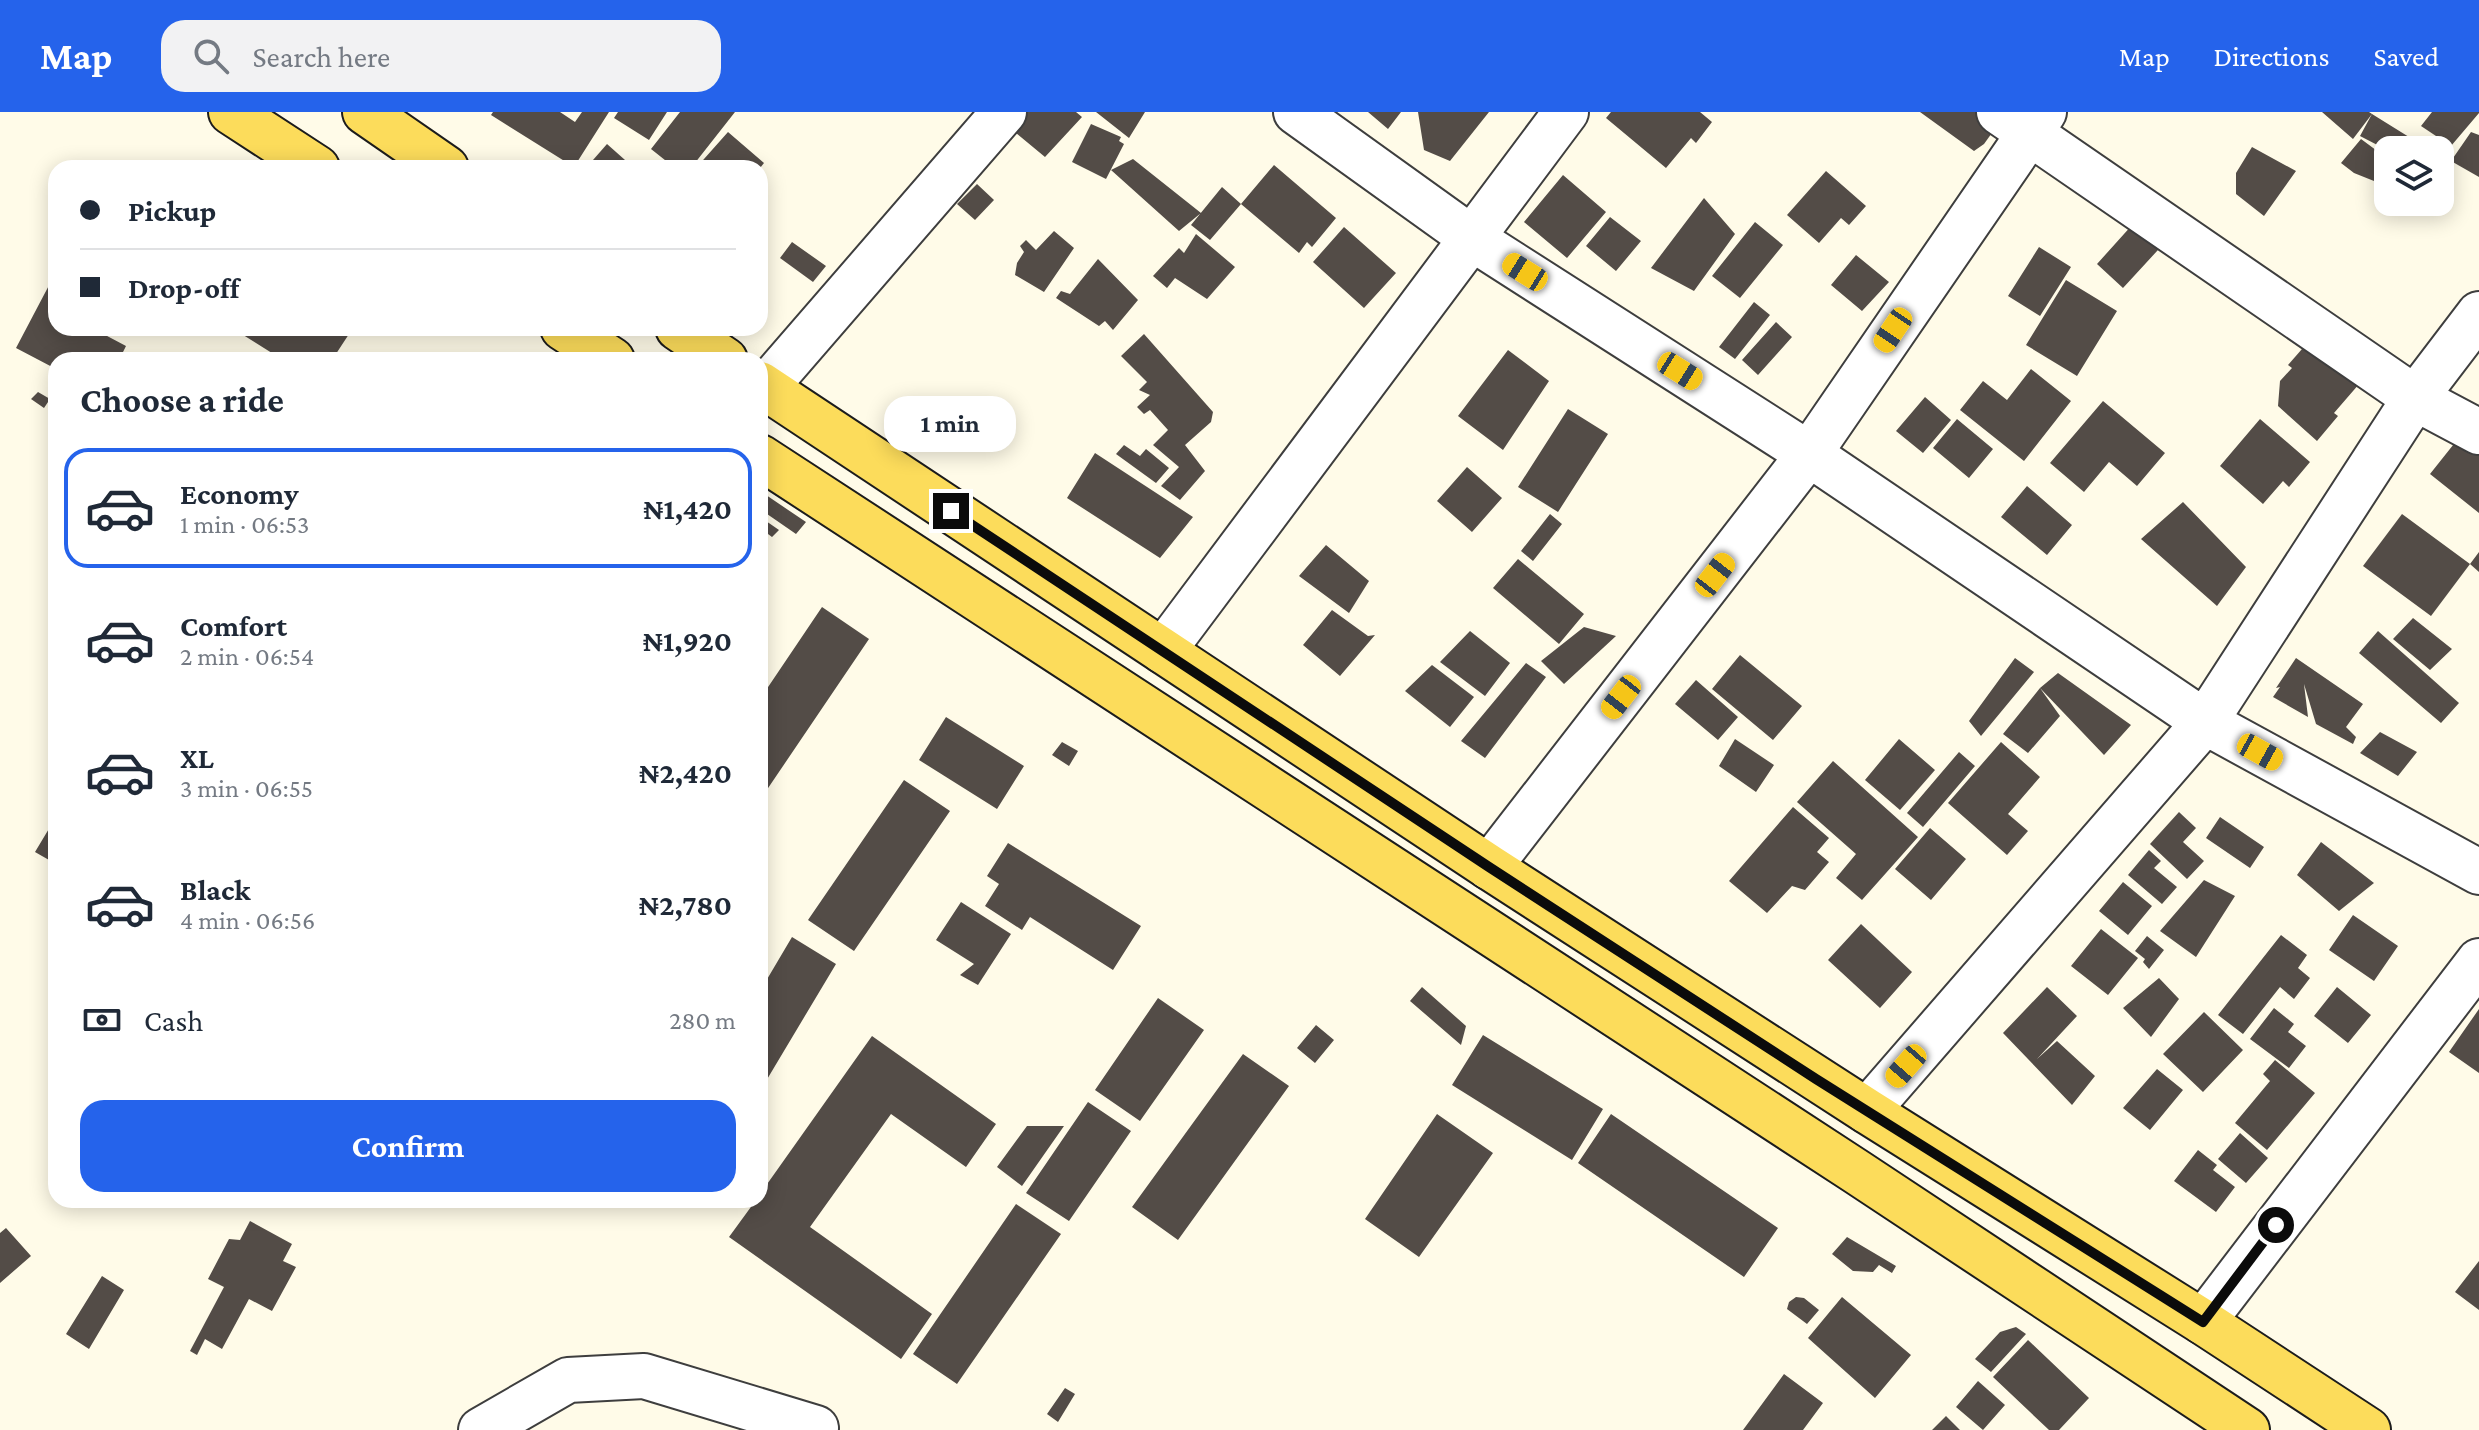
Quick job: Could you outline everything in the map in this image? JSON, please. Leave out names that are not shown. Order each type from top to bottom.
[{"type":"main road","points":[[231,112],[305,160]]},
{"type":"main road","points":[[365,112],[434,160]]},
{"type":"main road","points":[[575,336],[600,352]]},
{"type":"main road","points":[[690,336],[713,352]]},
{"type":"main road","points":[[768,390],[1489,867],[2368,1430]]},
{"type":"main road","points":[[768,462],[1804,1137],[2247,1430]]},
{"type":"street","points":[[768,379],[1004,112]]},
{"type":"street","points":[[1296,112],[1473,239],[1809,454],[2205,722],[2479,872]]},
{"type":"street","points":[[1163,651],[1566,112]]},
{"type":"street","points":[[1489,867],[1809,454],[2023,119],[2415,398],[2479,432]]},
{"type":"street","points":[[1867,1111],[2205,722],[2415,398],[2479,314]]},
{"type":"street","points":[[2203,1322],[2479,961]]},
{"type":"street","points":[[481,1430],[568,1380],[644,1376],[816,1428]]},
{"type":"building","points":[[493,112],[560,112],[575,122],[582,112],[609,112],[578,160],[563,160],[491,115]]},
{"type":"building","points":[[618,112],[667,112],[649,140],[614,118]]},
{"type":"building","points":[[680,112],[735,112],[697,160],[665,160],[651,149]]},
{"type":"building","points":[[1027,112],[1076,112],[1082,117],[1045,157],[1011,129]]},
{"type":"building","points":[[1096,112],[1145,112],[1129,138]]},
{"type":"building","points":[[1368,112],[1401,112],[1388,129]]},
{"type":"building","points":[[1418,112],[1489,112],[1450,161],[1424,150]]},
{"type":"building","points":[[1611,112],[1700,112],[1712,122],[1696,143],[1691,138],[1666,168],[1606,118]]},
{"type":"building","points":[[1920,112],[2007,112],[1984,144],[1974,151]]},
{"type":"building","points":[[2322,112],[2369,112],[2372,114],[2353,139]]},
{"type":"building","points":[[2432,112],[2479,112],[2454,142],[2454,136],[2436,136],[2421,126]]},
{"type":"building","points":[[2372,114],[2407,136],[2374,136],[2374,143],[2360,136]]},
{"type":"building","points":[[1091,124],[1121,137],[1119,141],[1124,144],[1106,179],[1072,162]]},
{"type":"building","points":[[728,132],[761,160],[703,160]]},
{"type":"building","points":[[2471,132],[2479,135],[2479,177],[2454,163],[2454,157]]},
{"type":"building","points":[[2361,139],[2374,149],[2374,181],[2354,173],[2341,163]]},
{"type":"building","points":[[607,144],[625,160],[593,160]]},
{"type":"building","points":[[2252,147],[2296,171],[2264,216],[2236,194],[2236,173]]},
{"type":"building","points":[[1133,159],[1201,213],[1179,231],[1111,170]]},
{"type":"building","points":[[1274,165],[1336,218],[1312,247],[1307,242],[1299,253],[1241,204]]},
{"type":"building","points":[[1826,171],[1866,206],[1849,225],[1841,218],[1819,243],[1787,215]]},
{"type":"building","points":[[1563,175],[1606,212],[1567,258],[1524,222]]},
{"type":"building","points":[[977,184],[994,200],[975,220],[957,204]]},
{"type":"building","points":[[1222,187],[1241,204],[1210,240],[1191,225]]},
{"type":"building","points":[[1704,198],[1735,234],[1694,291],[1651,268]]},
{"type":"building","points":[[2142,214],[2169,238],[2123,288],[2097,264]]},
{"type":"building","points":[[1610,217],[1641,241],[1616,271],[1586,246]]},
{"type":"building","points":[[1755,222],[1783,245],[1740,298],[1712,276]]},
{"type":"building","points":[[1344,227],[1396,273],[1364,308],[1313,262]]},
{"type":"building","points":[[1054,231],[1074,248],[1044,292],[1015,275],[1017,263],[1024,252],[1020,246],[1026,240],[1036,250]]},
{"type":"building","points":[[1196,234],[1235,267],[1207,299],[1175,278],[1167,288],[1153,276],[1179,248],[1184,253]]},
{"type":"building","points":[[792,242],[826,266],[813,282],[780,258]]},
{"type":"building","points":[[2039,247],[2071,267],[2040,316],[2008,296]]},
{"type":"building","points":[[1856,255],[1889,282],[1862,311],[1831,285]]},
{"type":"building","points":[[1098,259],[1138,300],[1113,330],[1105,321],[1099,326],[1056,298],[1061,291],[1070,294]]},
{"type":"building","points":[[2066,280],[2117,311],[2077,376],[2026,345]]},
{"type":"building","points":[[48,287],[48,336],[107,336],[126,346],[123,352],[48,352],[48,365],[16,348]]},
{"type":"building","points":[[1754,302],[1770,315],[1735,359],[1719,347]]},
{"type":"building","points":[[1776,322],[1792,337],[1758,375],[1742,360]]},
{"type":"building","points":[[2316,333],[2366,376],[2334,413],[2338,416],[2317,441],[2278,406],[2280,381],[2292,368],[2288,365]]},
{"type":"building","points":[[1144,334],[1213,412],[1211,422],[1185,445],[1205,471],[1180,500],[1161,486],[1179,467],[1153,445],[1168,430],[1150,410],[1144,414],[1137,407],[1150,395],[1139,390],[1147,382],[1121,356]]},
{"type":"building","points":[[245,336],[348,336],[337,352],[270,352]]},
{"type":"building","points":[[1508,350],[1549,381],[1503,450],[1458,416]]},
{"type":"building","points":[[2031,369],[2071,401],[2024,461],[1960,410],[1983,381],[2007,400]]},
{"type":"building","points":[[38,392],[48,398],[48,402],[44,408],[31,399]]},
{"type":"building","points":[[1925,397],[1951,420],[1923,453],[1896,431]]},
{"type":"building","points":[[2103,401],[2165,453],[2137,486],[2109,462],[2084,492],[2050,463]]},
{"type":"building","points":[[1568,409],[1608,434],[1558,512],[1518,487]]},
{"type":"building","points":[[1957,419],[1993,449],[1969,478],[1933,448]]},
{"type":"building","points":[[2260,419],[2310,462],[2289,487],[2283,481],[2263,504],[2220,466]]},
{"type":"building","points":[[2465,430],[2479,441],[2479,513],[2430,474]]},
{"type":"building","points":[[1124,445],[1140,456],[1146,449],[1169,468],[1156,483],[1116,454]]},
{"type":"building","points":[[1095,453],[1193,517],[1160,558],[1067,498]]},
{"type":"building","points":[[1467,467],[1502,498],[1472,532],[1437,501]]},
{"type":"building","points":[[2027,486],[2072,525],[2047,555],[2001,517]]},
{"type":"building","points":[[768,496],[806,522],[796,534],[768,515]]},
{"type":"building","points":[[2183,502],[2246,567],[2217,606],[2141,539]]},
{"type":"building","points":[[1550,514],[1562,524],[1533,561],[1521,551]]},
{"type":"building","points":[[2402,514],[2470,564],[2431,616],[2363,566]]},
{"type":"building","points":[[768,522],[779,530],[772,537],[768,534]]},
{"type":"building","points":[[1326,545],[1369,581],[1349,613],[1299,576]]},
{"type":"building","points":[[2479,552],[2479,572],[2470,564]]},
{"type":"building","points":[[1518,559],[1584,614],[1559,644],[1493,588]]},
{"type":"building","points":[[822,607],[869,639],[768,788],[768,687]]},
{"type":"building","points":[[1332,610],[1368,636],[1375,635],[1340,676],[1303,645]]},
{"type":"building","points":[[2413,618],[2452,649],[2430,670],[2393,639]]},
{"type":"building","points":[[1584,627],[1616,636],[1564,684],[1541,661]]},
{"type":"building","points":[[1470,631],[1510,663],[1485,696],[1440,662]]},
{"type":"building","points":[[2378,631],[2459,703],[2441,723],[2359,653]]},
{"type":"building","points":[[1740,655],[1802,706],[1773,740],[1712,689]]},
{"type":"building","points":[[2015,658],[2034,672],[1981,736],[1969,721]]},
{"type":"building","points":[[2296,658],[2363,704],[2346,727],[2356,737],[2353,744],[2316,724],[2304,684],[2308,717],[2273,697]]},
{"type":"building","points":[[1526,663],[1546,677],[1485,758],[1461,741]]},
{"type":"building","points":[[1432,665],[1474,697],[1450,727],[1405,691]]},
{"type":"building","points":[[2058,673],[2131,725],[2104,755],[2040,688]]},
{"type":"building","points":[[1696,680],[1738,717],[1718,740],[1675,704]]},
{"type":"building","points":[[2040,688],[2060,716],[2028,753],[2003,734]]},
{"type":"building","points":[[946,717],[1024,766],[997,809],[919,760]]},
{"type":"building","points":[[2380,732],[2417,752],[2398,776],[2360,753]]},
{"type":"building","points":[[1735,739],[1774,765],[1756,792],[1719,766]]},
{"type":"building","points":[[1899,739],[1935,770],[1900,810],[1865,780]]},
{"type":"building","points":[[1062,742],[1078,751],[1069,766],[1052,755]]},
{"type":"building","points":[[2001,742],[2040,777],[2008,814],[2028,831],[2007,855],[1948,803]]},
{"type":"building","points":[[1959,752],[1975,766],[1923,827],[1907,813]]},
{"type":"building","points":[[1833,761],[1918,837],[1862,900],[1836,878],[1856,854],[1797,802]]},
{"type":"building","points":[[904,780],[950,811],[854,951],[808,920]]},
{"type":"building","points":[[1793,807],[1829,838],[1817,852],[1829,862],[1805,890],[1792,886],[1767,913],[1729,881]]},
{"type":"building","points":[[2179,812],[2196,828],[2183,842],[2204,861],[2187,879],[2150,844]]},
{"type":"building","points":[[2220,817],[2264,847],[2250,868],[2206,838]]},
{"type":"building","points":[[1930,828],[1966,859],[1931,900],[1895,869]]},
{"type":"building","points":[[48,830],[48,859],[35,852]]},
{"type":"building","points":[[2321,842],[2374,883],[2339,911],[2297,875]]},
{"type":"building","points":[[1008,843],[1141,926],[1113,970],[1030,917],[1022,930],[985,906],[999,884],[987,876]]},
{"type":"building","points":[[2149,850],[2161,861],[2154,868],[2177,887],[2162,904],[2128,875]]},
{"type":"building","points":[[2204,880],[2235,896],[2196,957],[2160,931]]},
{"type":"building","points":[[2123,882],[2152,906],[2128,935],[2099,911]]},
{"type":"building","points":[[961,902],[1011,934],[978,985],[960,975],[974,964],[936,940]]},
{"type":"building","points":[[2353,915],[2398,946],[2374,981],[2329,950]]},
{"type":"building","points":[[1861,924],[1912,972],[1880,1008],[1828,960]]},
{"type":"building","points":[[2101,929],[2138,958],[2108,995],[2071,966]]},
{"type":"building","points":[[2281,935],[2307,955],[2298,968],[2310,978],[2294,999],[2280,987],[2243,1034],[2218,1015]]},
{"type":"building","points":[[2147,936],[2164,950],[2149,969],[2143,962],[2145,959],[2135,951]]},
{"type":"building","points":[[792,937],[836,964],[768,1078],[768,978]]},
{"type":"building","points":[[2159,978],[2179,999],[2151,1037],[2123,1008]]},
{"type":"building","points":[[1422,987],[1466,1026],[1461,1045],[1410,1001]]},
{"type":"building","points":[[2047,987],[2077,1016],[2037,1059],[2057,1041],[2095,1076],[2072,1105],[2003,1033]]},
{"type":"building","points":[[2337,987],[2371,1015],[2348,1043],[2314,1016]]},
{"type":"building","points":[[1158,998],[1204,1030],[1140,1121],[1095,1090]]},
{"type":"building","points":[[2274,1008],[2294,1024],[2288,1032],[2306,1046],[2289,1068],[2250,1039]]},
{"type":"building","points":[[2479,1009],[2479,1073],[2449,1052]]},
{"type":"building","points":[[2204,1012],[2243,1050],[2203,1092],[2163,1054]]},
{"type":"building","points":[[1316,1025],[1334,1040],[1315,1063],[1297,1048]]},
{"type":"building","points":[[1483,1035],[1603,1109],[1572,1160],[1452,1085]]},
{"type":"building","points":[[872,1036],[996,1124],[966,1167],[891,1114],[810,1227],[932,1314],[901,1359],[729,1237],[750,1208],[768,1208],[768,1183]]},
{"type":"building","points":[[1243,1054],[1289,1086],[1178,1240],[1132,1207]]},
{"type":"building","points":[[2275,1060],[2315,1093],[2267,1150],[2235,1123],[2270,1081],[2263,1074]]},
{"type":"building","points":[[2157,1069],[2183,1090],[2150,1130],[2123,1108]]},
{"type":"building","points":[[1088,1102],[1131,1131],[1069,1221],[1026,1193]]},
{"type":"building","points":[[1437,1114],[1493,1153],[1419,1257],[1365,1219]]},
{"type":"building","points":[[1611,1114],[1778,1228],[1744,1277],[1578,1163]]},
{"type":"building","points":[[1027,1126],[1064,1126],[1022,1186],[997,1167]]},
{"type":"building","points":[[2240,1133],[2268,1158],[2246,1183],[2218,1159]]},
{"type":"building","points":[[2198,1150],[2217,1165],[2213,1170],[2235,1187],[2216,1212],[2174,1181]]},
{"type":"building","points":[[1016,1204],[1061,1234],[957,1384],[913,1354]]},
{"type":"building","points":[[250,1221],[292,1244],[283,1261],[296,1267],[272,1311],[249,1299],[222,1349],[205,1339],[197,1355],[190,1351],[224,1287],[208,1279],[229,1239],[240,1240]]},
{"type":"building","points":[[6,1228],[31,1256],[0,1283],[0,1233]]},
{"type":"building","points":[[1847,1237],[1896,1266],[1892,1273],[1879,1265],[1873,1272],[1853,1271],[1832,1254]]},
{"type":"building","points":[[2479,1261],[2479,1310],[2455,1292]]},
{"type":"building","points":[[102,1276],[124,1290],[89,1349],[66,1334]]},
{"type":"building","points":[[1796,1297],[1804,1298],[1819,1310],[1807,1324],[1787,1309],[1789,1302]]},
{"type":"building","points":[[1842,1297],[1911,1355],[1875,1398],[1808,1338]]},
{"type":"building","points":[[2016,1327],[2026,1334],[1991,1372],[1975,1359],[2000,1332]]},
{"type":"building","points":[[2028,1340],[2089,1398],[2059,1430],[2049,1430],[1993,1377]]},
{"type":"building","points":[[1784,1374],[1823,1403],[1803,1430],[1743,1430]]},
{"type":"building","points":[[1978,1381],[2005,1405],[1983,1430],[1956,1407]]},
{"type":"building","points":[[1065,1388],[1075,1394],[1058,1422],[1047,1414]]},
{"type":"building","points":[[1946,1416],[1960,1430],[1932,1430]]},
{"type":"route","points":[[951,511],[1816,1079],[2203,1322],[2276,1225]]}]
